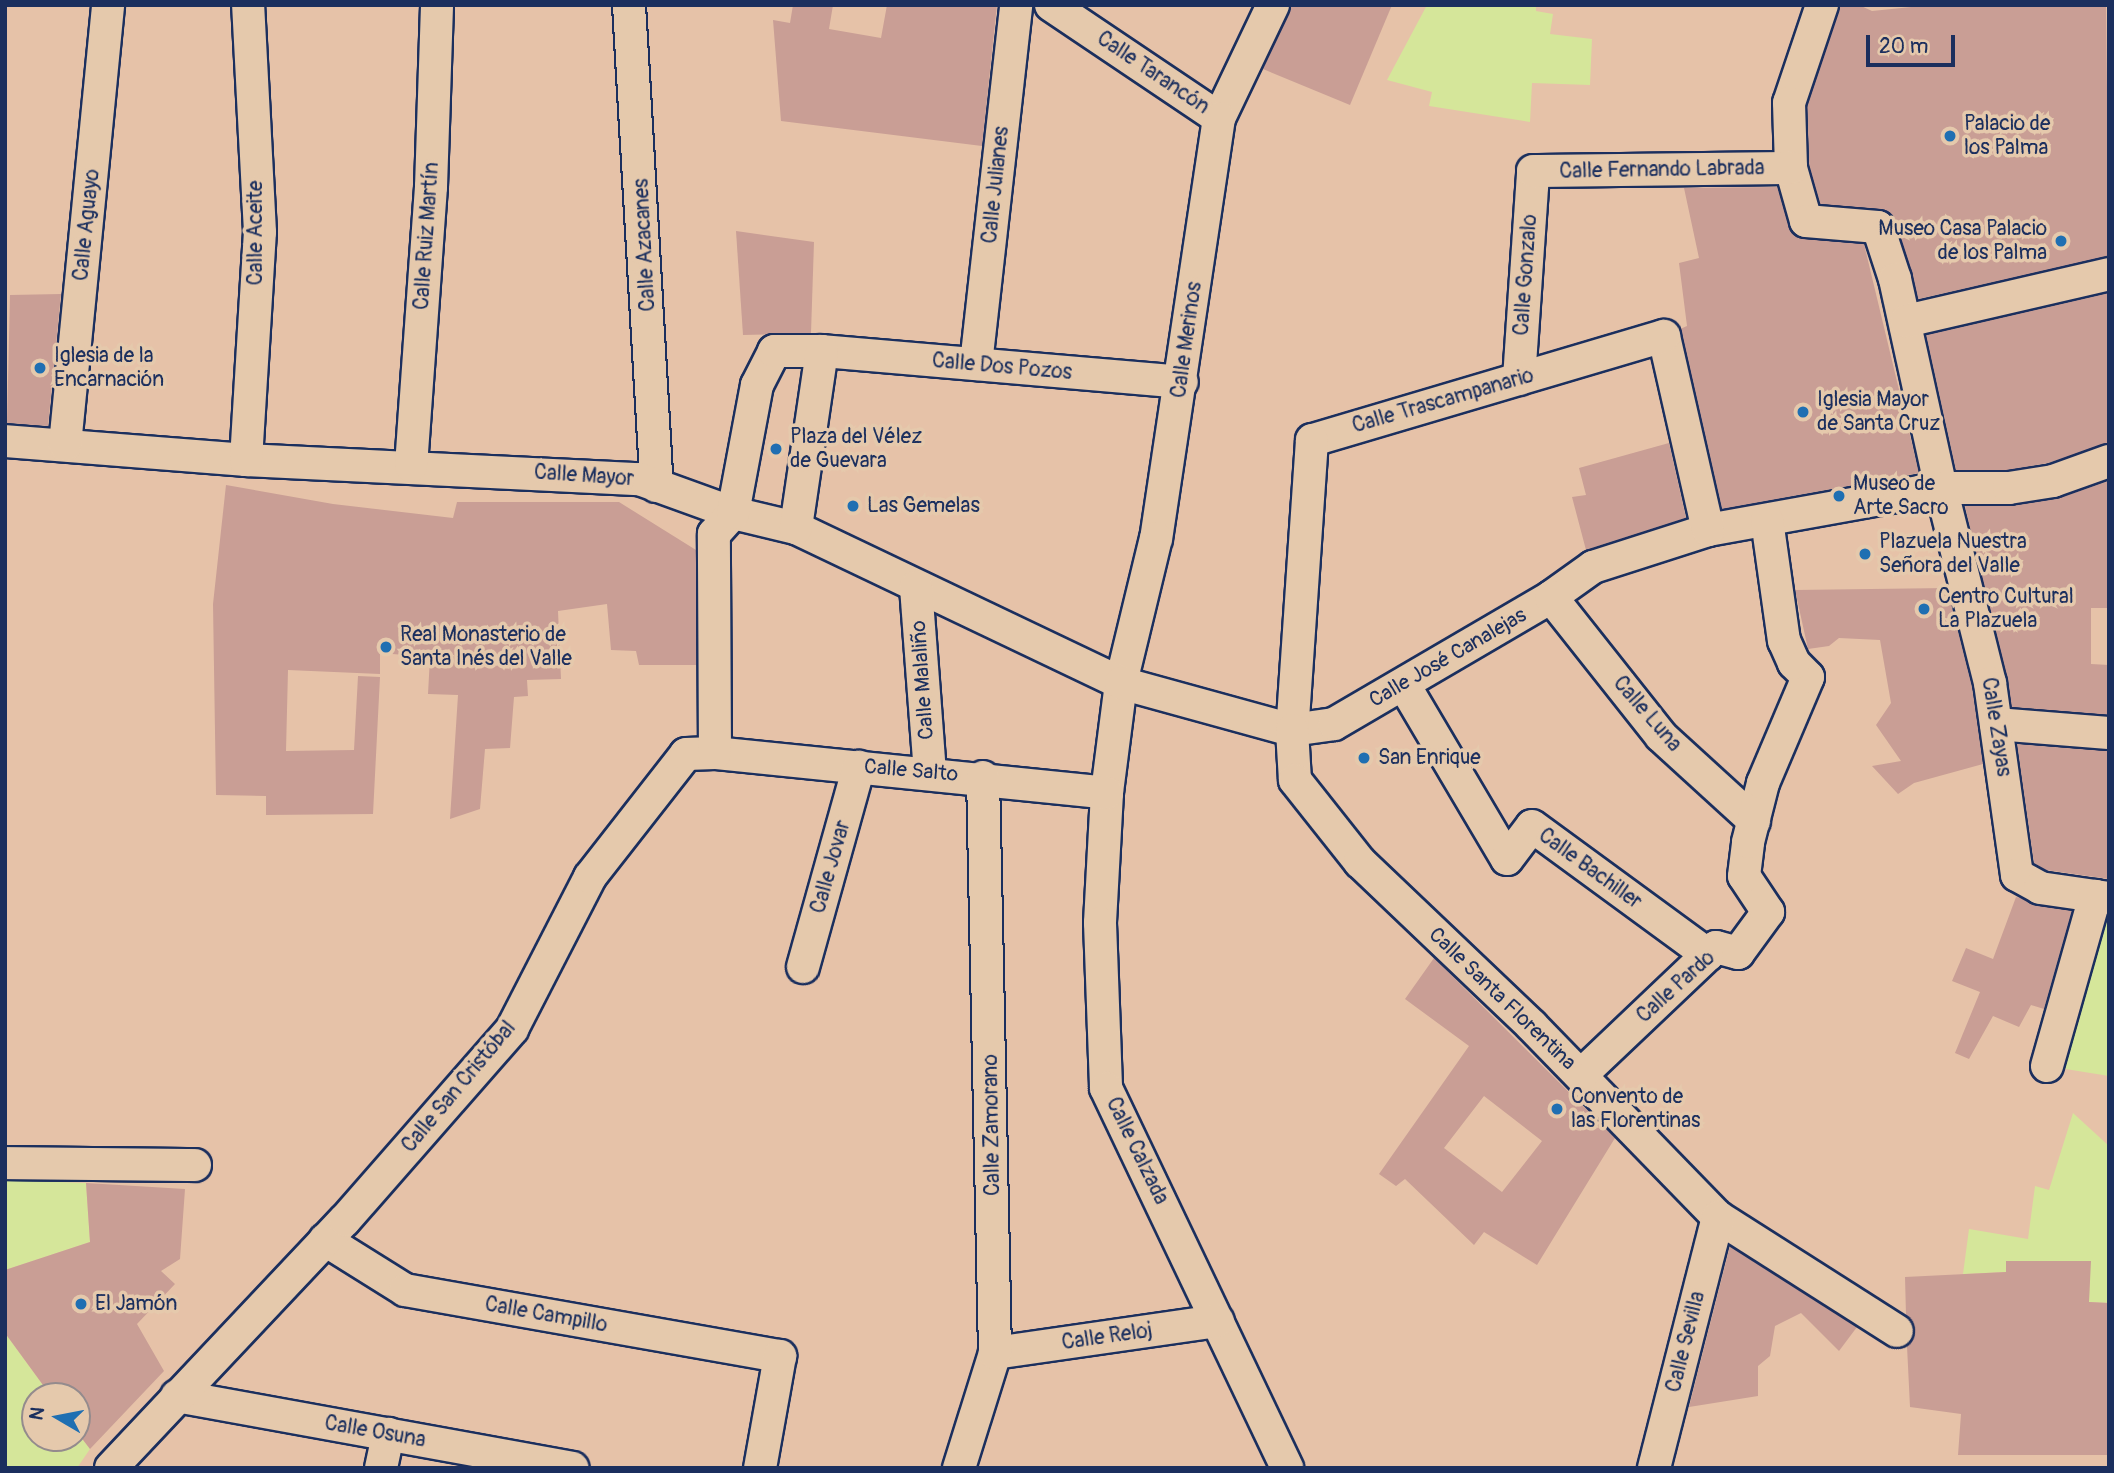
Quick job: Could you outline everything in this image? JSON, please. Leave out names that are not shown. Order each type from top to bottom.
[{"type":"street","name":"Calle Aguayo","points":[[65,445],[108,5]]},
{"type":"street","name":"Calle Aceite","points":[[246,460],[260,232],[248,5]]},
{"type":"street","name":"Calle Ruiz Martín","points":[[411,466],[431,187],[437,5]]},
{"type":"street","name":"Calle Azacanes","points":[[629,5],[657,486]]},
{"type":"street","name":"Calle Julianes","points":[[976,364],[1016,5]]},
{"type":"street","name":"Calle Tarancón","points":[[1051,5],[1219,118]]},
{"type":"street","name":"Calle Merinos","points":[[1121,683],[1156,538],[1182,382],[1219,118],[1273,5]]},
{"type":"street","points":[[1791,168],[1789,103],[1822,5]]},
{"type":"street","name":"Calle Fernando Labrada","points":[[1533,171],[1791,168]]},
{"type":"street","name":"Calle Zayas","points":[[1791,168],[1806,221],[1878,227],[1906,321],[1941,488],[1996,724],[2017,875],[2040,888],[2102,897]]},
{"type":"street","name":"Calle Gonzalo","points":[[1519,379],[1533,171]]},
{"type":"street","points":[[1906,321],[2109,274]]},
{"type":"street","name":"Calle Trascampanario","points":[[1292,730],[1312,440],[1664,336],[1708,530]]},
{"type":"street","name":"Calle Dos Pozos","points":[[733,513],[757,385],[774,351],[822,351],[1182,382]]},
{"type":"street","points":[[796,528],[822,351]]},
{"type":"street","name":"Calle Mayor","points":[[5,441],[246,460],[639,479],[733,513],[796,528],[1121,683]]},
{"type":"street","points":[[1754,821],[1763,783],[1808,677],[1794,663],[1784,641],[1767,520],[1941,488],[2009,488],[2053,481],[2109,461]]},
{"type":"street","points":[[715,753],[714,534],[733,513]]},
{"type":"street","name":"Calle José Canalejas","points":[[1121,683],[1292,730],[1334,724],[1551,597],[1593,567],[1708,530],[1767,520]]},
{"type":"street","name":"Calle Malaliño","points":[[916,587],[930,773]]},
{"type":"street","name":"Calle Luna","points":[[1551,597],[1661,736],[1754,821]]},
{"type":"street","name":"Calle Calzada","points":[[1121,683],[1107,793],[1100,923],[1106,1088],[1287,1468]]},
{"type":"street","name":"Calle Bachiller","points":[[1404,685],[1507,859],[1532,826],[1708,955]]},
{"type":"street","points":[[1996,724],[2109,733]]},
{"type":"street","name":"Calle Santa Florentina","points":[[1292,730],[1295,780],[1360,862],[1581,1075],[1718,1217],[1896,1331]]},
{"type":"street","name":"Calle Salto","points":[[715,753],[983,777],[1107,793]]},
{"type":"street","name":"Calle San Cristóbal","points":[[111,1468],[325,1240],[512,1029],[590,877],[686,754],[715,753]]},
{"type":"street","name":"Calle Jovar","points":[[803,967],[859,767]]},
{"type":"street","name":"Calle Zamorano","points":[[959,1468],[995,1353],[983,777]]},
{"type":"street","name":"Calle Pardo","points":[[1581,1075],[1716,947],[1738,953],[1768,912],[1744,876],[1754,821]]},
{"type":"street","points":[[2047,1066],[2102,897]]},
{"type":"street","points":[[5,1163],[195,1166]]},
{"type":"street","name":"Calle Sevilla","points":[[1654,1468],[1718,1217]]},
{"type":"street","name":"Calle Campillo","points":[[325,1240],[405,1290],[780,1356],[760,1468]]},
{"type":"street","name":"Calle Reloj","points":[[995,1353],[1218,1321]]},
{"type":"street","name":"Calle Osuna","points":[[177,1396],[566,1467]]},
{"type":"street","points":[[382,1468],[388,1434]]},
{"type":"green space","points":[[1427,5],[1536,5],[1536,11],[1553,14],[1550,34],[1592,39],[1590,85],[1532,83],[1530,122],[1429,106],[1432,92],[1387,80]]},
{"type":"green space","points":[[2109,898],[2109,1076],[2047,1066]]},
{"type":"green space","points":[[2073,1113],[2109,1146],[2109,1303],[2089,1302],[2090,1261],[2006,1261],[2006,1272],[1963,1274],[1969,1229],[2028,1239],[2035,1186],[2049,1190]]},
{"type":"green space","points":[[5,1180],[86,1183],[90,1242],[5,1270]]},
{"type":"green space","points":[[5,1333],[41,1382],[21,1382],[21,1452],[88,1452],[77,1468],[5,1468]]},
{"type":"building","points":[[793,5],[833,5],[829,29],[881,38],[887,5],[997,5],[982,146],[781,121],[773,20],[790,23]]},
{"type":"building","points":[[1291,5],[1392,5],[1350,105],[1263,69]]},
{"type":"building","name":"Palacio de los Palma","points":[[1840,5],[1859,5],[1872,11],[1931,5],[2106,5],[2109,256],[1918,299],[1890,213],[1820,204],[1809,165],[1807,106]]},
{"type":"building","name":"Iglesia Mayor de Santa Cruz","points":[[1777,187],[1795,236],[1864,244],[1919,473],[1722,509],[1680,329],[1687,326],[1679,263],[1699,258],[1684,188]]},
{"type":"building","points":[[736,231],[814,242],[811,333],[743,335]]},
{"type":"building","points":[[2109,293],[2109,443],[2048,463],[2008,470],[1956,470],[1926,335]]},
{"type":"building","name":"Iglesia de la Encarnación","points":[[61,294],[48,426],[7,423],[10,295]]},
{"type":"building","points":[[1669,443],[1686,518],[1586,550],[1572,497],[1586,495],[1579,468]]},
{"type":"building","points":[[2109,481],[2109,608],[2091,608],[2091,664],[2109,665],[2109,715],[2012,707],[1965,506],[2012,506],[2056,499]]},
{"type":"building","name":"Real Monasterio de Santa Inés del Valle","points":[[226,485],[333,504],[453,518],[457,502],[619,502],[696,550],[696,665],[639,665],[636,651],[611,650],[607,604],[558,611],[561,679],[527,680],[528,696],[514,697],[510,748],[485,749],[480,809],[450,819],[458,695],[428,694],[430,657],[380,653],[380,674],[288,670],[286,751],[354,750],[358,676],[380,677],[373,814],[266,815],[266,796],[216,795],[213,604]]},
{"type":"building","points":[[1947,588],[1972,687],[1983,764],[1914,783],[1898,794],[1872,766],[1901,761],[1876,725],[1891,703],[1880,640],[1839,638],[1829,646],[1808,649],[1795,590]]},
{"type":"building","points":[[2017,744],[2109,751],[2109,879],[2046,870],[2034,863]]},
{"type":"building","points":[[2016,897],[2072,911],[2044,1009],[2031,1005],[2019,1027],[1993,1016],[1969,1059],[1955,1053],[1980,992],[1952,981],[1966,948],[1993,959]]},
{"type":"building","name":"Convento de las Florentinas","points":[[1434,958],[1615,1138],[1537,1265],[1484,1232],[1474,1245],[1405,1179],[1396,1186],[1379,1174],[1469,1046],[1405,999]],"holes":[[[1484,1096],[1542,1141],[1502,1192],[1444,1148]]]},
{"type":"building","name":"El Jamón","points":[[86,1183],[185,1189],[180,1259],[161,1271],[175,1284],[137,1324],[164,1371],[91,1448],[91,1382],[41,1382],[5,1333],[5,1270],[90,1242]]},
{"type":"building","points":[[1730,1246],[1857,1327],[1839,1351],[1801,1313],[1775,1326],[1770,1356],[1758,1366],[1758,1396],[1689,1407]]},
{"type":"building","points":[[2006,1261],[2091,1261],[2089,1302],[2109,1303],[2109,1455],[1958,1455],[1961,1414],[1910,1407],[1907,1346],[1915,1331],[1906,1315],[1905,1277],[2006,1272]]},
{"type":"place","name":"Palacio de los Palma","points":[[1950,136]]},
{"type":"place","name":"Museo Casa Palacio de los Palma","points":[[2061,241]]},
{"type":"place","name":"Iglesia de la Encarnación","points":[[40,368]]},
{"type":"place","name":"Iglesia Mayor de Santa Cruz","points":[[1803,412]]},
{"type":"place","name":"Plaza del Vélez de Guevara","points":[[776,449]]},
{"type":"place","name":"Museo de Arte Sacro","points":[[1839,496]]},
{"type":"place","name":"Las Gemelas","points":[[853,506]]},
{"type":"place","name":"Plazuela Nuestra Señora del Valle","points":[[1865,554]]},
{"type":"place","name":"Centro Cultural La Plazuela","points":[[1924,609]]},
{"type":"place","name":"Real Monasterio de Santa Inés del Valle","points":[[386,647]]},
{"type":"place","name":"San Enrique","points":[[1364,758]]},
{"type":"place","name":"Convento de las Florentinas","points":[[1557,1109]]},
{"type":"place","name":"El Jamón","points":[[81,1304]]}]
